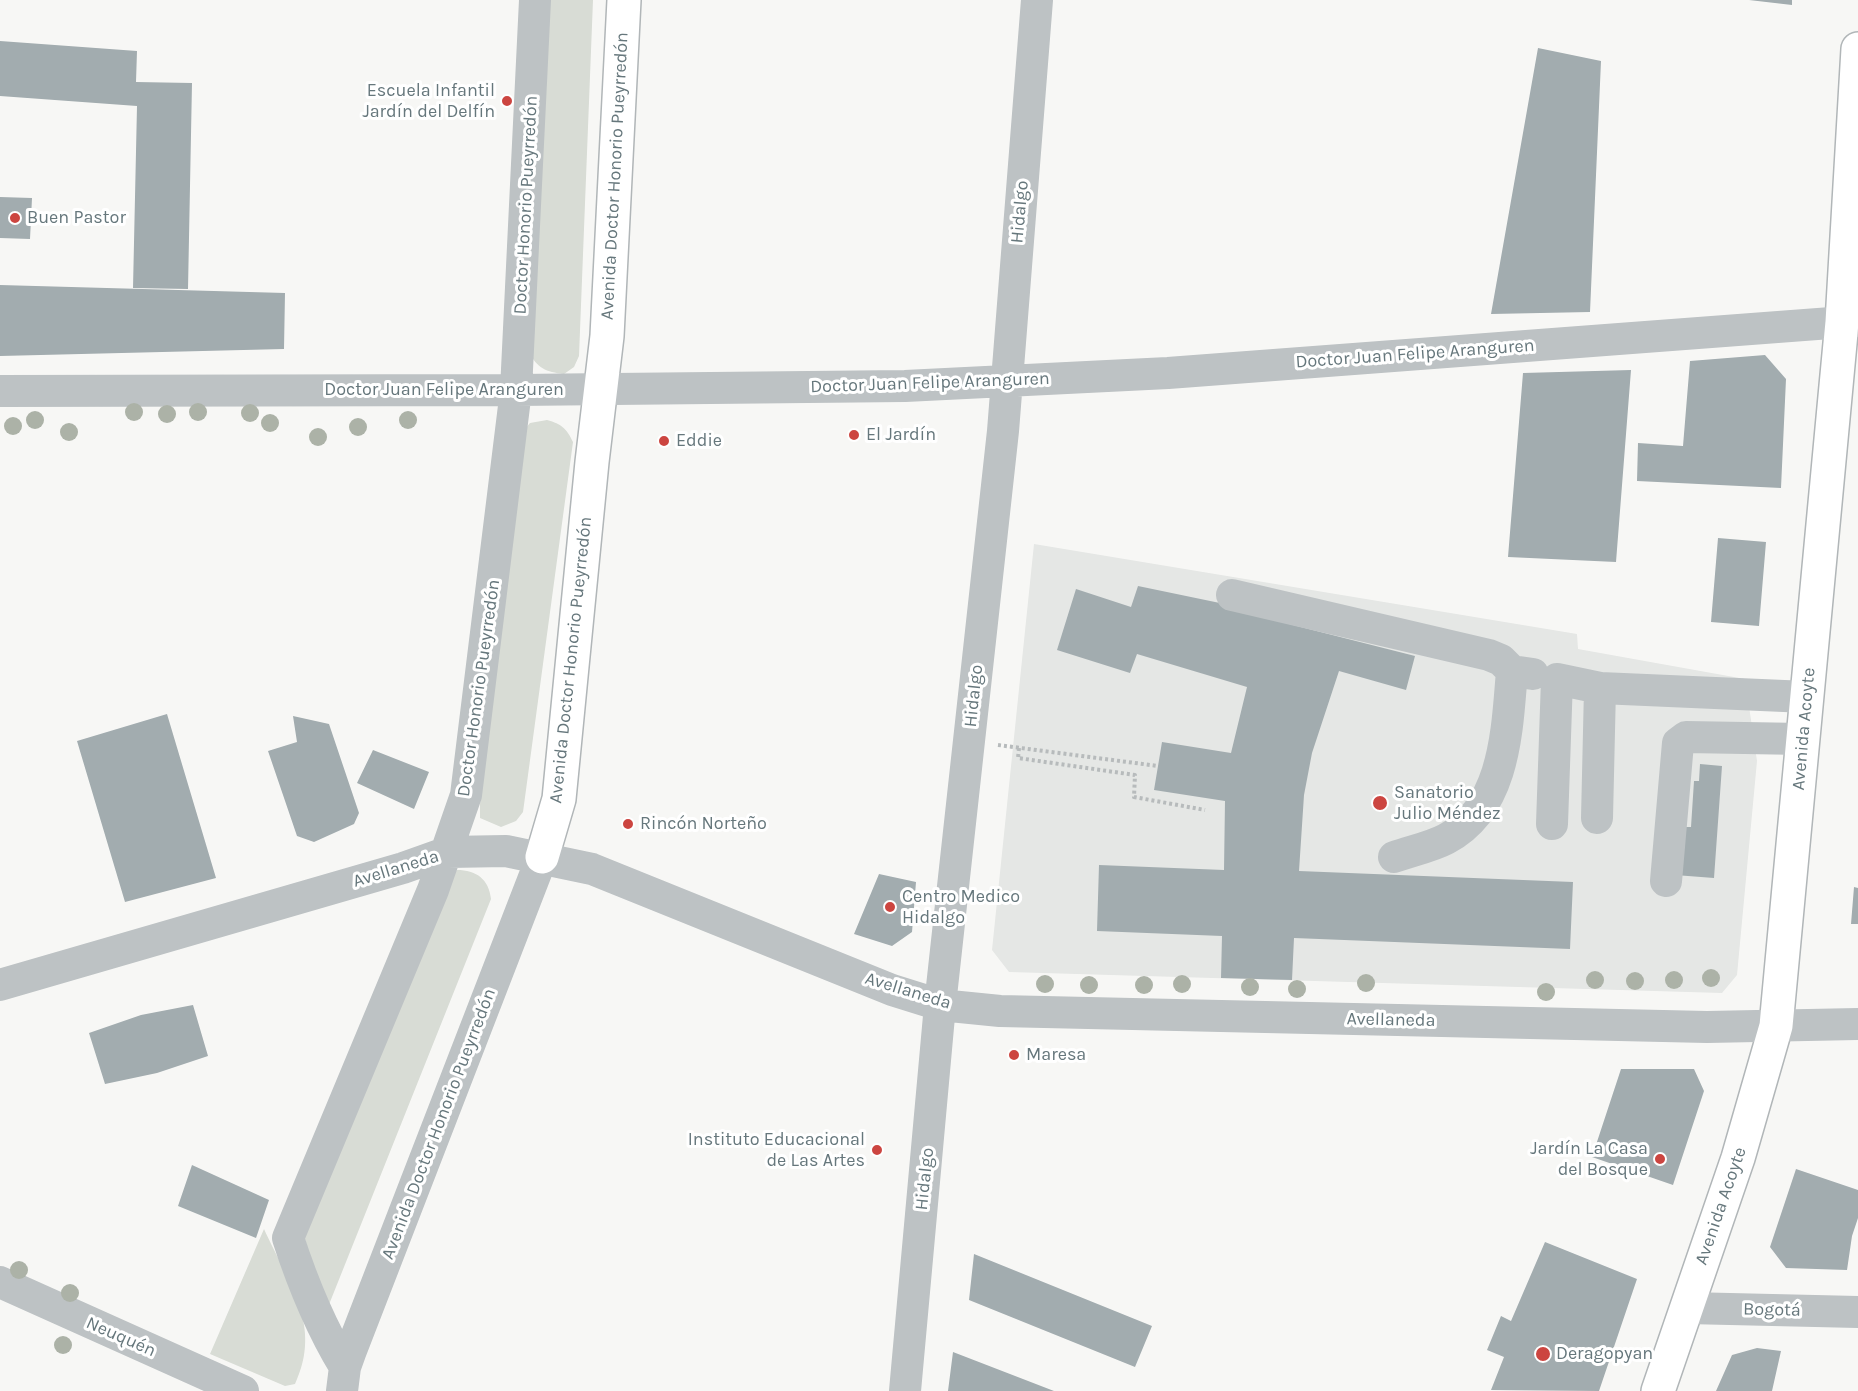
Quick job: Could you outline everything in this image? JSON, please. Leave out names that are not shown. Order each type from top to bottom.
[{"type":"main road","name":"Avenida Doctor Honorio Pueyrredón","points":[[542,857],[559,799],[607,336],[624,0]]},
{"type":"main road","name":"Avenida Acoyte","points":[[1658,1391],[1738,1158],[1776,1026],[1807,697],[1850,322],[1858,50]]},
{"type":"street","name":"Doctor Honorio Pueyrredón","points":[[344,1379],[309,1300],[288,1238],[448,852],[466,795],[516,390],[535,0]]},
{"type":"street","name":"Hidalgo","points":[[905,1391],[940,1005],[1007,381],[1037,0]]},
{"type":"street","name":"Doctor Juan Felipe Aranguren","points":[[0,391],[601,390],[905,386],[1168,373],[1850,322]]},
{"type":"street","points":[[1232,595],[1489,655],[1501,660],[1512,670],[1600,688],[1807,697]]},
{"type":"street","points":[[1394,857],[1447,839],[1478,813],[1503,759],[1512,670]]},
{"type":"street","points":[[1552,824],[1557,679]]},
{"type":"street","points":[[1597,818],[1600,688]]},
{"type":"street","points":[[1666,881],[1678,743],[1686,737],[1803,739]]},
{"type":"street","name":"Avellaneda","points":[[0,984],[448,852],[506,851],[592,869],[892,990],[940,1005],[1000,1011],[1707,1027],[1858,1024]]},
{"type":"street","name":"Avenida Doctor Honorio Pueyrredón","points":[[344,1379],[542,857]]},
{"type":"street","name":"Neuquén","points":[[0,1282],[233,1389]]},
{"type":"street","name":"Bogotá","points":[[1687,1308],[1858,1312]]},
{"type":"path","points":[[969,741],[1158,766]]},
{"type":"path","points":[[1019,748],[1018,758],[1136,775],[1134,797],[1205,810]]},
{"type":"shaded area","points":[[549,0],[593,0],[579,356],[574,367],[564,374],[543,368],[535,362],[529,352]]},
{"type":"shaded area","points":[[547,420],[563,428],[573,442],[523,812],[516,821],[501,827],[480,818],[480,804],[519,436],[530,423]]},
{"type":"shaded area","name":"Sanatorio Julio Méndez","points":[[1034,544],[1577,634],[1578,649],[1745,679],[1757,761],[1737,975],[1722,993],[1009,972],[992,950]]},
{"type":"shaded area","points":[[457,870],[464,870],[480,877],[488,886],[491,899],[326,1312],[304,1236],[445,880]]},
{"type":"shaded area","points":[[264,1229],[292,1286],[304,1323],[303,1363],[295,1384],[285,1386],[210,1354]]},
{"type":"building","points":[[1749,0],[1792,0],[1792,5]]},
{"type":"building","points":[[0,41],[137,51],[136,82],[192,83],[188,289],[133,288],[137,106],[0,96]]},
{"type":"building","points":[[1538,48],[1601,61],[1590,312],[1491,314]]},
{"type":"building","name":"Buen Pastor","points":[[0,197],[32,198],[30,239],[0,238]]},
{"type":"building","points":[[0,285],[285,293],[284,349],[0,356]]},
{"type":"building","points":[[1765,355],[1786,379],[1781,488],[1637,481],[1638,443],[1683,446],[1690,361]]},
{"type":"building","points":[[1631,370],[1616,562],[1508,557],[1523,373]]},
{"type":"building","points":[[1718,538],[1766,542],[1759,626],[1711,622]]},
{"type":"building","points":[[1138,586],[1292,618],[1289,624],[1415,656],[1406,690],[1339,671],[1312,753],[1304,795],[1299,871],[1573,882],[1570,949],[1294,938],[1292,980],[1221,978],[1222,936],[1097,931],[1099,865],[1224,870],[1225,801],[1154,790],[1162,742],[1231,753],[1247,687],[1137,654],[1130,673],[1057,650],[1076,589],[1131,607]]},
{"type":"building","points":[[167,714],[216,878],[125,902],[77,741]]},
{"type":"building","points":[[293,716],[329,724],[359,813],[354,824],[314,842],[297,836],[268,751],[297,742]]},
{"type":"building","points":[[373,750],[429,772],[414,809],[357,783]]},
{"type":"building","points":[[1700,764],[1722,766],[1714,878],[1675,875],[1678,827],[1691,827],[1694,781],[1699,781]]},
{"type":"building","name":"Centro Medico Hidalgo","points":[[879,874],[916,882],[912,932],[892,946],[854,934]]},
{"type":"building","points":[[1854,887],[1858,888],[1858,924],[1851,924]]},
{"type":"building","points":[[193,1005],[208,1056],[157,1073],[105,1084],[89,1033],[141,1015]]},
{"type":"building","points":[[1621,1069],[1694,1069],[1704,1091],[1673,1185],[1592,1157]]},
{"type":"building","points":[[192,1165],[269,1200],[256,1238],[178,1206]]},
{"type":"building","points":[[1796,1169],[1858,1190],[1858,1218],[1852,1236],[1847,1270],[1786,1268],[1770,1247]]},
{"type":"building","points":[[1545,1242],[1637,1279],[1599,1391],[1491,1390],[1504,1357],[1487,1350],[1501,1316],[1511,1321]]},
{"type":"building","points":[[974,1254],[1152,1326],[1135,1367],[969,1300]]},
{"type":"building","points":[[1757,1348],[1781,1351],[1772,1391],[1716,1391],[1732,1355]]},
{"type":"building","points":[[953,1352],[1054,1391],[948,1391]]},
{"type":"place","name":"Escuela Infantil Jardín del Delfín","points":[[507,101]]},
{"type":"place","name":"Buen Pastor","points":[[15,218]]},
{"type":"place","name":"El Jardín","points":[[854,435]]},
{"type":"place","name":"Eddie","points":[[664,441]]},
{"type":"place","name":"Sanatorio Julio Méndez","points":[[1380,803]]},
{"type":"place","name":"Rincón Norteño","points":[[628,824]]},
{"type":"place","name":"Centro Medico Hidalgo","points":[[890,907]]},
{"type":"place","name":"Maresa","points":[[1014,1055]]},
{"type":"place","name":"Instituto Educacional de Las Artes","points":[[877,1150]]},
{"type":"place","name":"Jardín La Casa del Bosque","points":[[1660,1159]]},
{"type":"place","name":"Deragopyan","points":[[1543,1354]]}]
